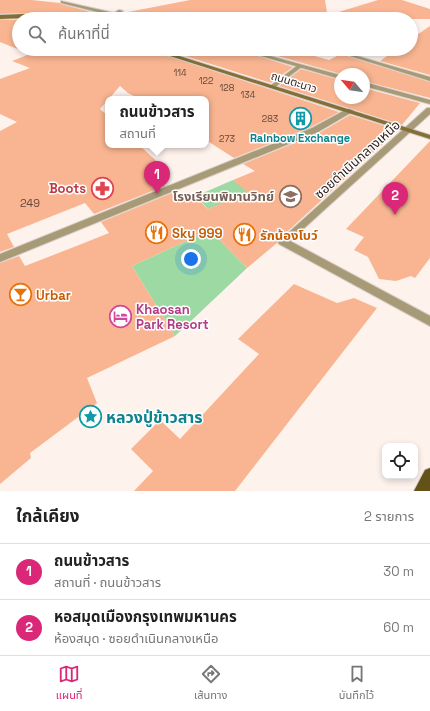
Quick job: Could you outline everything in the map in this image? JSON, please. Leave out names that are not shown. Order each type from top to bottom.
[{"type":"main road","points":[[422,491],[430,474]]},
{"type":"street","points":[[63,2],[107,12]]},
{"type":"street","points":[[0,17],[12,16]]},
{"type":"street","name":"ถนนตะนาว","points":[[174,56],[430,137]]},
{"type":"street","points":[[265,56],[334,75]]},
{"type":"street","points":[[355,56],[430,79]]},
{"type":"street","points":[[272,87],[300,66]]},
{"type":"street","points":[[370,86],[430,102]]},
{"type":"street","name":"ซอยดำเนินกลางเหนือ","points":[[430,110],[410,130],[283,242],[430,321]]},
{"type":"street","points":[[0,258],[315,130],[350,112]]},
{"type":"green space","points":[[233,180],[251,192],[208,209],[196,196]]},
{"type":"green space","points":[[210,230],[247,268],[175,336],[132,266]]},
{"type":"building","points":[[0,0],[32,0],[60,3],[91,12],[12,12],[12,14],[0,14]]},
{"type":"building","points":[[190,0],[325,0],[327,12],[128,12]]},
{"type":"building","points":[[378,0],[402,0],[430,9],[430,19],[418,19],[418,12],[339,12]]},
{"type":"building","points":[[0,20],[12,20],[12,47],[0,42]]},
{"type":"building","points":[[430,26],[430,75],[380,61],[387,56],[418,56],[418,34]]},
{"type":"building","points":[[25,56],[168,56],[339,112],[311,127],[234,158],[209,142],[209,96],[134,96],[120,86],[111,96],[105,96],[105,103],[100,109],[105,113],[105,148],[142,148],[163,167],[151,172],[165,186],[94,214],[85,203],[7,234],[14,247],[0,252],[0,131],[17,122],[0,114],[0,79],[30,68],[12,61]]},
{"type":"building","points":[[186,56],[258,56],[293,67],[271,83]]},
{"type":"building","points":[[278,56],[314,56],[329,60],[337,56],[347,56],[430,82],[430,98],[370,83],[370,68],[334,68],[334,72]]},
{"type":"building","points":[[301,69],[334,78],[334,103],[279,86]]},
{"type":"building","points":[[370,90],[420,103],[402,125],[336,104],[370,104]]},
{"type":"building","points":[[350,115],[398,130],[277,241],[277,243],[247,268],[210,230],[132,266],[175,336],[87,378],[97,403],[30,453],[31,458],[0,484],[0,263],[19,256],[25,266],[109,233],[101,222],[172,193],[182,202],[195,197],[208,209],[247,192],[233,180],[255,171],[243,164],[319,133]]},
{"type":"building","points":[[430,141],[430,258],[415,278],[411,276],[396,281],[379,279],[368,257],[354,250],[364,237],[346,229]]},
{"type":"building","points":[[294,284],[337,303],[354,298],[377,308],[235,491],[134,491],[153,471],[131,449],[160,420],[180,439],[259,354],[238,339]]},
{"type":"place","name":"Rainbow Exchange","points":[[300,118]]},
{"type":"place","name":"Boots","points":[[102,188]]},
{"type":"place","name":"ถนนข้าวสาร","points":[[157,194]]},
{"type":"place","name":"โรงเรียนพิมานวิทย์","points":[[290,196]]},
{"type":"place","name":"หอสมุดเมืองกรุงเทพมหานคร","points":[[395,215]]},
{"type":"place","name":"Sky 999","points":[[157,233]]},
{"type":"place","name":"รักน้องโบว์","points":[[245,235]]},
{"type":"place","name":"Urbar","points":[[20,295]]},
{"type":"place","name":"Khaosan Park Resort","points":[[121,316]]},
{"type":"place","name":"หลวงปู่ข้าวสาร","points":[[90,417]]}]
